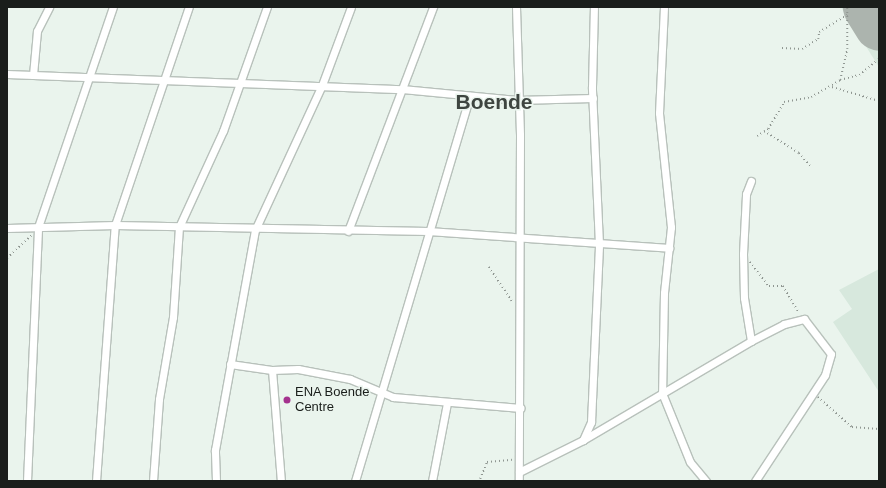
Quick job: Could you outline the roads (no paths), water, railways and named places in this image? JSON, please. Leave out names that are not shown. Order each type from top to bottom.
[{"type":"street","points":[[33,75],[37,31],[49,7]]},
{"type":"street","points":[[27,481],[38,227],[88,76],[113,7]]},
{"type":"street","points":[[96,481],[114,225],[189,7]]},
{"type":"street","points":[[153,481],[159,399],[173,317],[179,227],[223,131],[239,82],[267,7]]},
{"type":"street","points":[[216,481],[215,450],[255,230],[322,85],[351,7]]},
{"type":"street","points":[[348,231],[433,7]]},
{"type":"street","points":[[516,7],[517,100],[520,135],[519,311],[522,454],[519,481]]},
{"type":"street","points":[[583,440],[591,422],[599,244],[593,98],[594,7]]},
{"type":"street","points":[[664,7],[664,78],[659,113],[670,206],[669,248],[664,293],[662,393],[690,462],[706,481]]},
{"type":"street","points":[[7,74],[402,89],[517,100],[593,98]]},
{"type":"street","points":[[355,481],[428,231],[470,96]]},
{"type":"street","points":[[751,181],[746,194],[743,254],[744,298],[751,341]]},
{"type":"street","points":[[7,228],[114,225],[255,230],[428,231],[520,240],[669,248]]},
{"type":"street","points":[[519,472],[583,440],[751,341],[784,324],[804,319],[831,354],[825,376],[754,481]]},
{"type":"street","points":[[230,364],[272,370],[298,369],[350,379],[380,393],[447,404],[521,408]]},
{"type":"street","points":[[272,370],[281,481]]},
{"type":"street","points":[[432,481],[447,404]]},
{"type":"place","name":"ENA Boende Centre","points":[[287,400]]},
{"type":"district","name":"Boende","points":[[494,102]]}]
